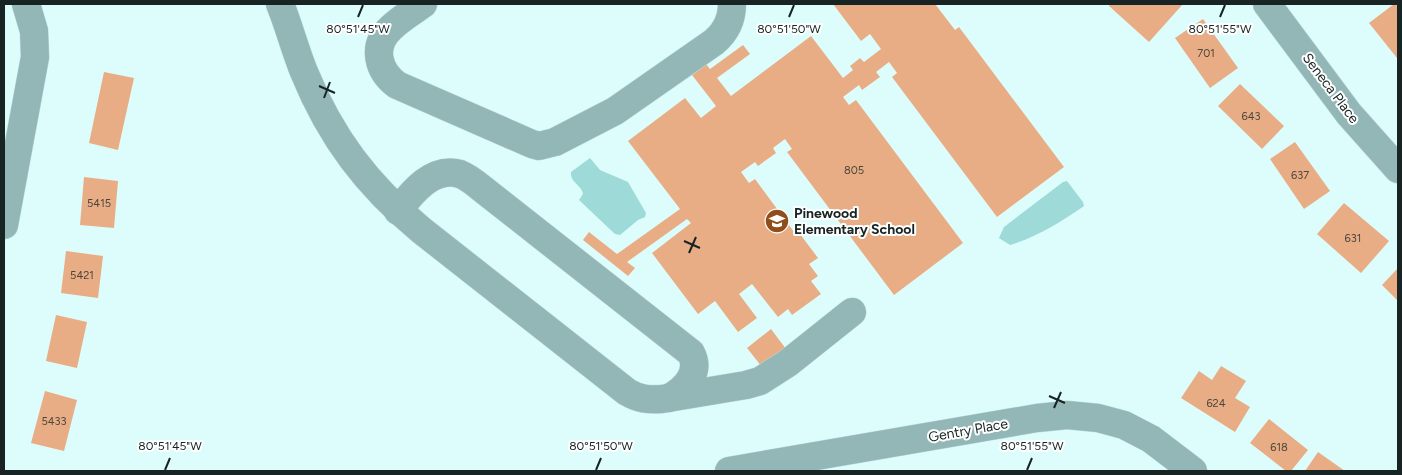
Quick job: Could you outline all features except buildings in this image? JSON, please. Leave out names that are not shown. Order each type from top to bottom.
[{"type":"street","points":[[4,225],[34,57],[34,31],[26,4]]},
{"type":"street","points":[[280,4],[313,94],[332,130],[366,178],[398,211],[637,398],[648,400],[669,398],[760,381],[852,312]]},
{"type":"street","points":[[423,4],[390,28],[385,34],[379,56],[383,72],[397,85],[539,146],[568,137],[615,111],[714,42],[721,36],[730,22],[732,4]]},
{"type":"street","name":"Seneca Place","points":[[1280,8],[1349,114],[1398,169]]},
{"type":"street","points":[[398,211],[416,189],[434,177],[450,172],[466,177],[700,359],[710,376],[726,384],[739,386]]},
{"type":"street","points":[[669,398],[683,390],[692,378],[695,362],[691,353]]},
{"type":"street","name":"Gentry Place","points":[[729,471],[1037,418],[1067,415],[1098,418],[1124,425],[1151,439],[1193,471]]},
{"type":"shaded area","points":[[590,158],[600,170],[628,182],[646,213],[645,217],[638,220],[620,235],[615,234],[579,200],[583,194],[581,188],[572,179],[571,172]]},
{"type":"shaded area","points":[[1067,181],[1084,206],[1067,218],[1020,242],[1010,245],[999,238],[1004,227],[1063,182]]},
{"type":"place","name":"Pinewood Elementary School","points":[[777,221]]}]
